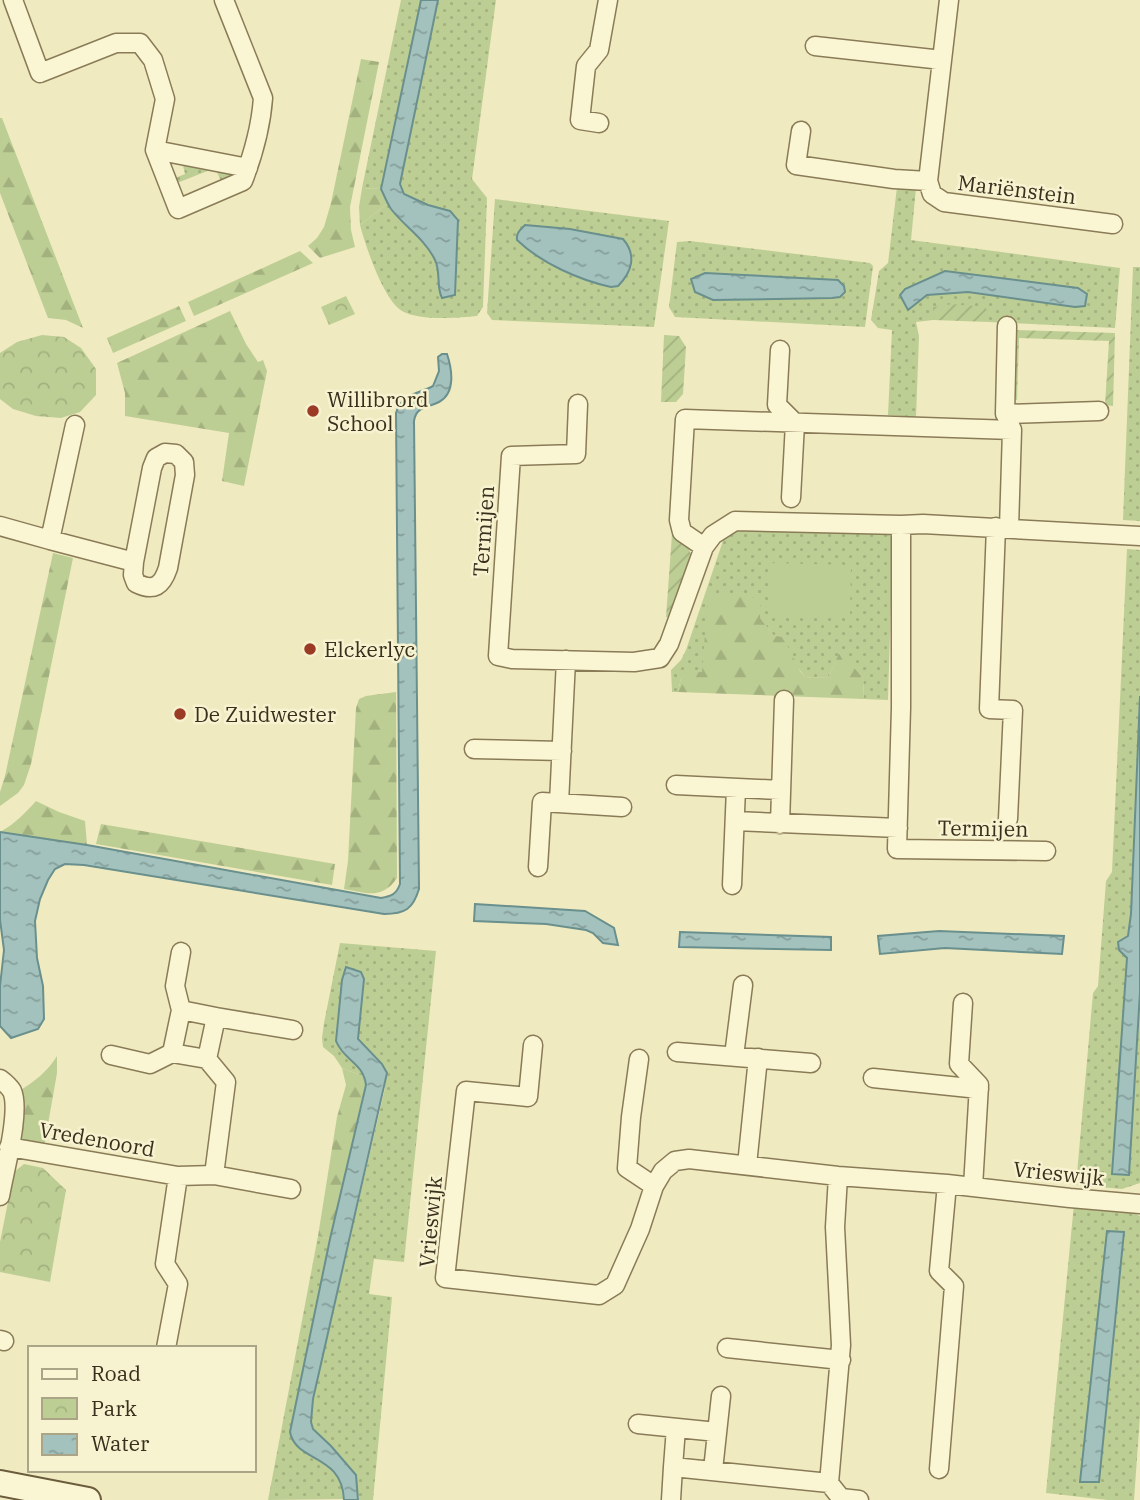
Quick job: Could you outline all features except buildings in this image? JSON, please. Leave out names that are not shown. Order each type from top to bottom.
[{"type":"street","points":[[13,0],[40,73],[116,43],[140,43],[153,61],[164,99],[155,150],[178,209],[243,181],[262,113],[262,98],[224,0]]},
{"type":"street","points":[[598,123],[580,120],[586,66],[599,50],[608,0]]},
{"type":"street","name":"Mariënstein","points":[[949,0],[928,181],[932,194],[944,202],[1112,224]]},
{"type":"street","points":[[815,46],[942,60]]},
{"type":"street","name":"Mariënstein","points":[[801,131],[796,165],[894,179],[928,181]]},
{"type":"street","points":[[155,150],[248,168]]},
{"type":"street","name":"Termijen","points":[[1007,326],[1009,422],[989,709],[1013,710],[1008,819]]},
{"type":"street","points":[[780,350],[777,405],[795,423],[790,498]]},
{"type":"street","name":"Termijen","points":[[578,404],[576,454],[511,456],[498,656],[512,659],[634,662],[660,658],[669,644],[704,547],[713,535],[735,521],[923,524],[1140,536]]},
{"type":"street","points":[[704,547],[682,532],[679,520],[685,419],[795,423],[1009,422],[1099,411]]},
{"type":"street","points":[[50,540],[75,425]]},
{"type":"street","points":[[165,453],[176,454],[184,462],[185,475],[165,579],[157,586],[146,588],[136,583],[133,575],[134,562],[152,468],[156,458],[165,453]]},
{"type":"street","points":[[735,821],[898,828],[901,525]]},
{"type":"street","points":[[0,526],[134,562]]},
{"type":"street","points":[[559,803],[566,660]]},
{"type":"street","points":[[780,824],[784,700]]},
{"type":"street","points":[[474,748],[562,751]]},
{"type":"street","points":[[677,785],[780,790]]},
{"type":"street","points":[[732,885],[736,788]]},
{"type":"street","points":[[538,867],[542,802],[622,807]]},
{"type":"street","name":"Termijen","points":[[898,828],[897,849],[1046,852]]},
{"type":"street","points":[[172,1053],[181,1010],[175,986],[181,952]]},
{"type":"street","points":[[734,1056],[743,985]]},
{"type":"street","points":[[963,1003],[959,1064],[979,1084],[973,1187]]},
{"type":"street","points":[[181,1010],[293,1030]]},
{"type":"street","points":[[207,1059],[216,1017]]},
{"type":"street","name":"Vrieswijk","points":[[534,1045],[528,1097],[466,1091],[445,1278],[598,1295],[615,1285],[640,1229],[654,1186],[663,1171],[676,1161],[689,1159],[838,1176],[1140,1204]]},
{"type":"street","points":[[677,1052],[811,1063]]},
{"type":"street","points":[[111,1055],[150,1065],[172,1053],[207,1059],[226,1082],[214,1175]]},
{"type":"street","points":[[747,1165],[758,1058]]},
{"type":"street","points":[[639,1059],[627,1168],[654,1186]]},
{"type":"street","points":[[873,1077],[979,1089]]},
{"type":"street","name":"Vredenoord","points":[[0,1079],[12,1091],[15,1112],[0,1196]]},
{"type":"street","name":"Vredenoord","points":[[9,1147],[178,1176],[214,1175],[290,1189]]},
{"type":"street","name":"Vredenoord","points":[[166,1346],[178,1284],[165,1264],[178,1176]]},
{"type":"street","points":[[838,1176],[835,1227],[841,1360],[830,1483],[841,1499],[859,1500]]},
{"type":"street","points":[[939,1469],[954,1286],[939,1271],[947,1184]]},
{"type":"street","points":[[727,1348],[841,1360]]},
{"type":"street","points":[[713,1471],[721,1396]]},
{"type":"street","points":[[638,1424],[717,1432]]},
{"type":"street","points":[[671,1500],[676,1428]]},
{"type":"street","points":[[673,1467],[830,1483]]},
{"type":"street","points":[[0,1483],[88,1500]]},
{"type":"green space","points":[[401,0],[421,0],[381,189],[362,188]]},
{"type":"green space","points":[[438,0],[496,0],[472,179],[487,198],[483,307],[477,316],[428,318],[402,311],[388,296],[382,284],[360,225],[388,203],[424,242],[434,257],[442,298],[455,295],[450,211],[404,194],[400,184]]},
{"type":"green space","points":[[361,59],[379,62],[350,207],[355,247],[320,258],[308,246],[324,227],[331,203]]},
{"type":"green space","points":[[0,118],[83,328],[66,320],[48,318],[0,193]]},
{"type":"green space","points":[[182,161],[235,172],[235,173],[221,181],[215,168],[172,185],[170,180],[185,174]]},
{"type":"green space","points":[[897,187],[916,188],[911,240],[1120,268],[1115,328],[989,322],[989,313],[933,307],[933,320],[916,322],[919,336],[916,417],[888,415],[892,330],[878,328],[871,320],[879,271],[888,263]],"holes":[[[945,271],[1078,288],[1087,295],[1075,307],[984,293],[927,295]]]},
{"type":"green space","points":[[362,188],[381,189],[388,203],[360,225],[359,207]]},
{"type":"green space","points":[[495,199],[669,221],[654,327],[492,320],[487,313]]},
{"type":"green space","points":[[690,241],[870,263],[873,266],[865,327],[675,317],[669,307],[677,242]],"holes":[[[706,273],[838,280],[841,297],[713,300],[691,279]]]},
{"type":"green space","points":[[300,251],[313,263],[194,316],[188,302]]},
{"type":"green space","points":[[1133,267],[1140,267],[1140,521],[1123,520]]},
{"type":"green space","points":[[346,296],[355,314],[329,325],[321,307]]},
{"type":"green space","points":[[952,304],[985,307],[989,313],[989,322],[933,320],[933,307]]},
{"type":"green space","points":[[179,306],[186,321],[113,353],[107,338]]},
{"type":"green space","points":[[230,311],[246,344],[258,362],[263,360],[267,371],[244,486],[222,481],[229,433],[125,416],[125,393],[117,363]]},
{"type":"green space","points":[[1016,330],[1115,333],[1113,406],[1105,405],[1109,341],[1019,338],[1017,400],[1013,397]]},
{"type":"green space","points":[[42,335],[64,337],[81,348],[96,369],[96,395],[80,412],[61,418],[36,416],[13,409],[0,399],[0,353],[17,342]]},
{"type":"green space","points":[[664,335],[679,336],[686,347],[683,394],[676,402],[661,402]]},
{"type":"green space","points":[[728,526],[893,535],[888,700],[864,699],[863,678],[840,652],[828,678],[805,677],[760,618],[702,673],[681,678],[678,692],[672,692],[671,670],[686,650]]},
{"type":"green space","points":[[672,534],[687,543],[692,558],[673,618],[666,617]]},
{"type":"green space","points":[[1127,549],[1140,550],[1140,696],[1131,914],[1128,936],[1119,950],[1127,957],[1112,1173],[1129,1174],[1140,992],[1140,1183],[1122,1189],[1076,1185],[1093,993],[1098,986],[1106,881],[1112,872]]},
{"type":"green space","points":[[53,553],[73,558],[31,764],[24,785],[0,806],[0,792]]},
{"type":"green space","points":[[770,563],[851,565],[850,618],[769,616]]},
{"type":"green space","points":[[740,595],[761,599],[760,618],[774,636],[783,637],[805,677],[828,678],[840,651],[863,678],[864,699],[678,692],[681,678],[687,673],[702,672],[708,597]]},
{"type":"green space","points":[[396,692],[397,878],[386,890],[380,892],[344,889],[348,861],[356,708],[359,699],[366,696]]},
{"type":"green space","points":[[36,801],[85,821],[87,845],[0,832],[15,822]]},
{"type":"green space","points":[[101,824],[335,864],[332,885],[96,844]]},
{"type":"green space","points":[[340,943],[436,951],[404,1262],[374,1259],[369,1294],[392,1297],[373,1500],[358,1500],[359,1497],[331,1446],[313,1430],[311,1422],[313,1399],[385,1088],[382,1064],[358,1039],[361,972],[346,967],[342,980],[336,1041],[365,1077],[342,1068],[334,1056],[323,1047],[324,1023]]},
{"type":"green space","points":[[57,1056],[57,1073],[44,1147],[20,1140],[18,1136],[19,1091],[40,1076]]},
{"type":"green space","points":[[342,1068],[365,1077],[366,1085],[330,1239],[318,1236],[337,1117],[346,1085]]},
{"type":"green space","points":[[24,1164],[43,1168],[66,1190],[50,1282],[0,1272],[0,1242],[14,1172]]},
{"type":"green space","points":[[1074,1204],[1134,1213],[1140,1216],[1140,1416],[1134,1500],[1046,1493]],"holes":[[[1108,1231],[1124,1232],[1099,1482],[1080,1482]]]},
{"type":"green space","points":[[318,1236],[330,1239],[290,1432],[296,1446],[317,1458],[336,1474],[342,1485],[344,1499],[268,1500]]},
{"type":"water","points":[[421,0],[438,0],[400,184],[404,194],[450,211],[458,220],[455,295],[442,298],[435,260],[426,246],[391,209],[381,189]]},
{"type":"water","points":[[525,225],[570,229],[623,239],[631,257],[627,275],[618,286],[611,287],[586,280],[549,263],[517,240],[518,233]]},
{"type":"water","points":[[945,271],[1078,288],[1087,294],[1085,306],[1075,307],[968,292],[927,295],[908,310],[900,295],[905,289]]},
{"type":"water","points":[[705,273],[838,280],[844,286],[845,292],[840,297],[832,298],[713,300],[695,292],[691,279]]},
{"type":"water","points":[[447,354],[450,367],[448,393],[439,402],[420,410],[414,421],[419,889],[411,906],[397,913],[384,914],[65,864],[55,869],[48,880],[35,921],[44,1019],[38,1029],[11,1038],[0,1026],[0,986],[4,950],[0,920],[0,832],[381,898],[397,891],[400,884],[396,413],[406,398],[433,386],[439,371],[438,357]]},
{"type":"water","points":[[1140,696],[1140,992],[1129,1175],[1112,1174],[1127,958],[1119,950],[1118,942],[1128,936],[1131,914]]},
{"type":"water","points":[[475,904],[585,911],[614,928],[618,945],[603,943],[586,930],[546,924],[474,921]]},
{"type":"water","points":[[939,931],[1064,936],[1062,954],[945,948],[880,954],[878,936]]},
{"type":"water","points":[[680,932],[831,937],[831,950],[679,947]]},
{"type":"water","points":[[346,967],[361,972],[364,979],[358,1039],[387,1073],[313,1399],[311,1422],[313,1429],[356,1475],[358,1500],[344,1500],[336,1474],[301,1449],[290,1432],[330,1239],[366,1085],[361,1071],[339,1048],[336,1041],[342,980]]},
{"type":"water","points":[[1107,1231],[1124,1232],[1099,1482],[1080,1482]]},
{"type":"place","name":"Willibrord School","points":[[313,411]]},
{"type":"place","name":"Elckerlyc","points":[[310,649]]},
{"type":"place","name":"De Zuidwester","points":[[180,714]]}]
